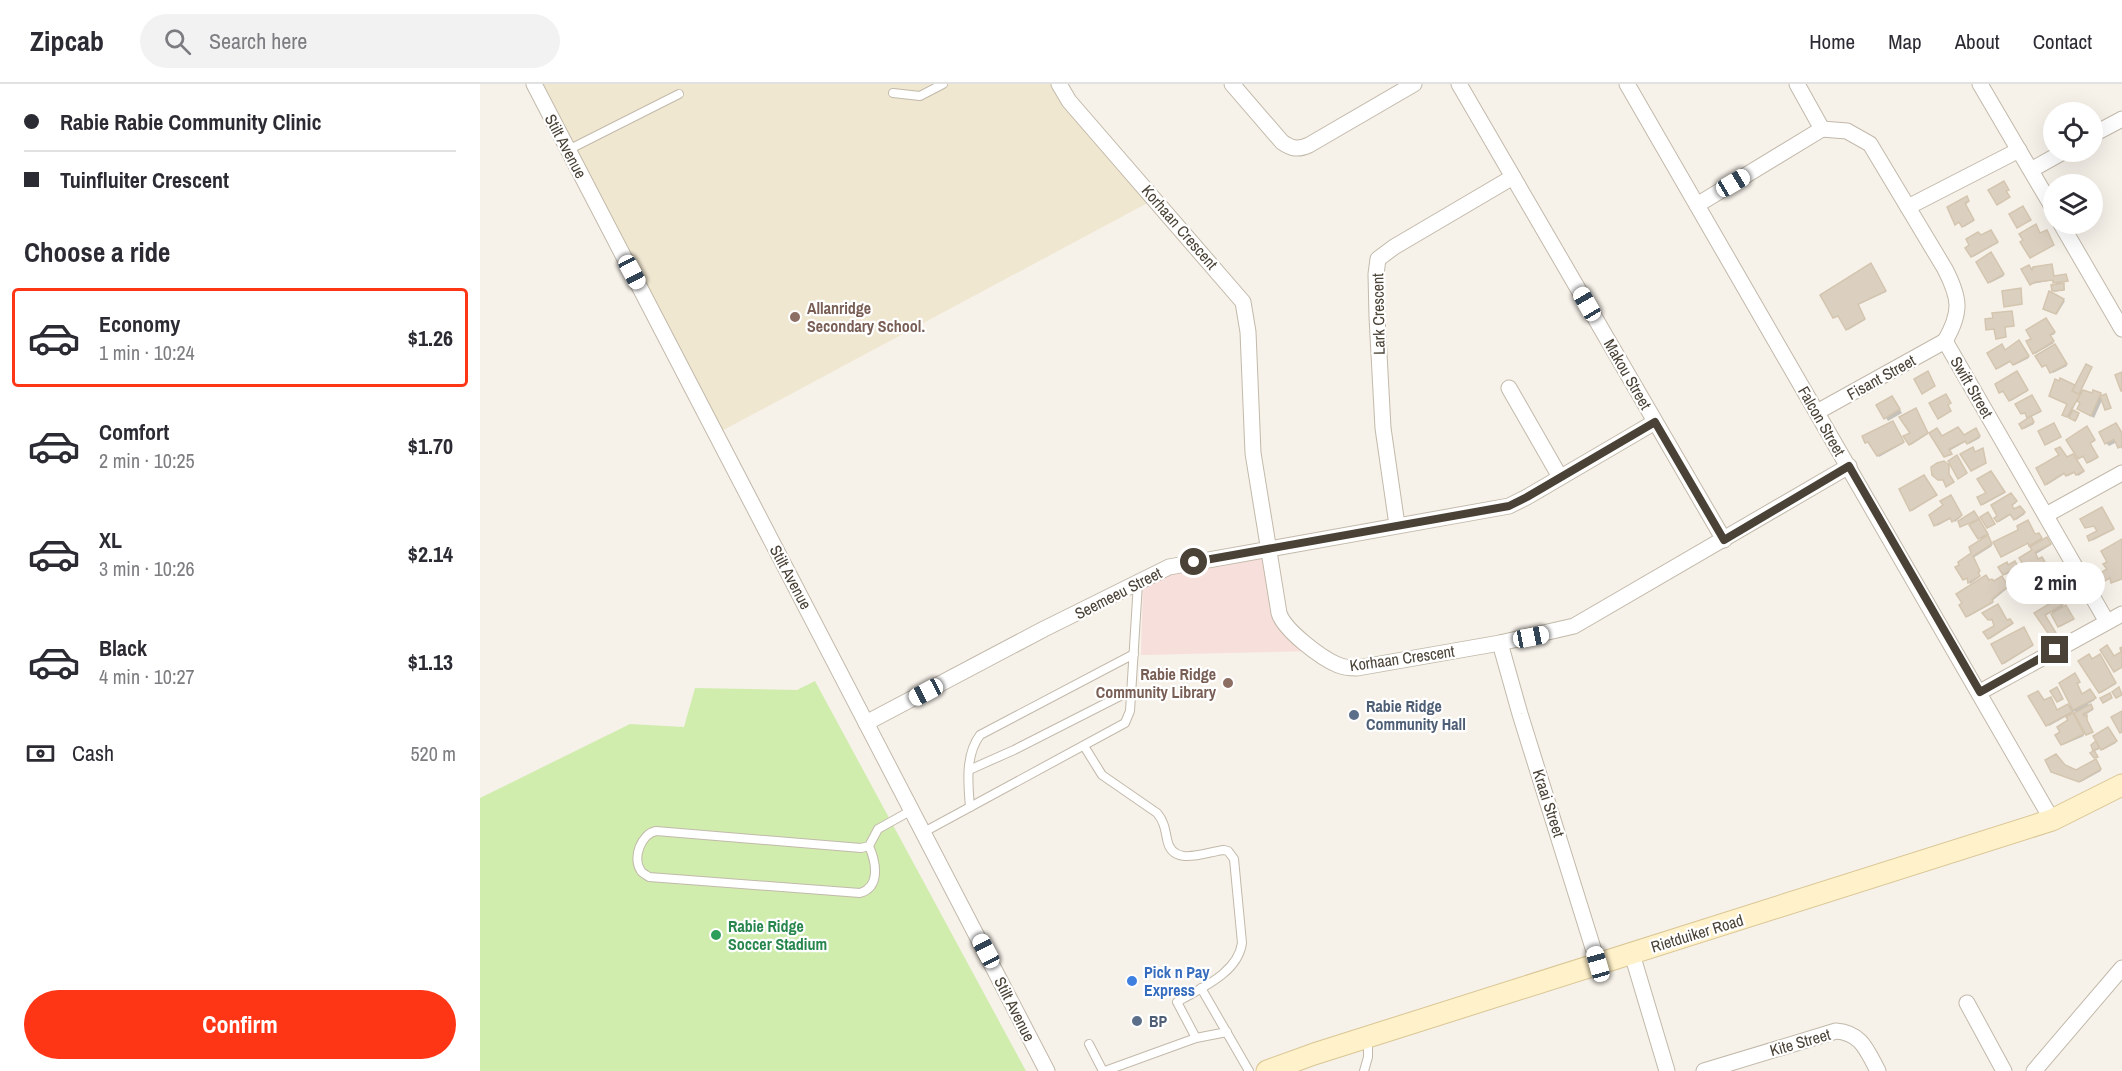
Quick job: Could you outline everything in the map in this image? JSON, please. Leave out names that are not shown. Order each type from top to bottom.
[{"type":"street","name":"Stilt Avenue","points":[[534,84],[1047,1071]]},
{"type":"street","name":"Korhaan Crescent","points":[[1059,84],[1069,101],[1243,302],[1248,332],[1252,453],[1281,620],[1292,633],[1335,664],[1344,668],[1357,668],[1500,643],[1574,626],[1849,466]]},
{"type":"street","points":[[1232,84],[1282,142],[1297,149],[1309,145],[1414,84]]},
{"type":"street","name":"Makou Street","points":[[1459,84],[1724,540]]},
{"type":"street","name":"Falcon Street","points":[[1627,84],[2052,820]]},
{"type":"street","points":[[1697,205],[1822,129],[1797,84]]},
{"type":"street","points":[[1980,84],[2043,191]]},
{"type":"street","points":[[2103,129],[2122,119]]},
{"type":"street","name":"Swift Street","points":[[1822,129],[1847,131],[1864,140],[1875,152],[1956,290],[1957,314],[1945,342],[2107,622]]},
{"type":"street","points":[[1908,207],[2019,150]]},
{"type":"street","points":[[2031,170],[2045,162]]},
{"type":"street","name":"Lark Crescent","points":[[1397,525],[1383,428],[1376,274],[1378,259],[1394,247],[1513,177]]},
{"type":"street","points":[[2067,234],[2122,329]]},
{"type":"street","name":"Fisant Street","points":[[1817,412],[1945,342]]},
{"type":"street","points":[[1509,388],[1560,477]]},
{"type":"street","name":"Seemeeu Street","points":[[867,723],[1169,567],[1509,506],[1655,422]]},
{"type":"street","points":[[2046,515],[2122,473]]},
{"type":"street","points":[[1980,692],[2122,614]]},
{"type":"street","name":"Kraai Street","points":[[1500,643],[1598,964]]},
{"type":"street","name":"Rietduiker Road","points":[[1267,1071],[1368,1036],[2052,820],[2122,784]]},
{"type":"street","points":[[1632,954],[1667,1071]]},
{"type":"street","points":[[2034,1071],[2122,968]]},
{"type":"street","points":[[1967,1003],[2004,1071]]},
{"type":"street","name":"Kite Street","points":[[1704,1071],[1836,1031],[1851,1034],[1858,1039],[1878,1071]]},
{"type":"lane","points":[[893,93],[920,96],[943,84]]},
{"type":"lane","points":[[568,150],[679,94]]},
{"type":"lane","points":[[924,832],[1125,723],[1130,711],[1132,690],[1138,581]]},
{"type":"lane","points":[[970,807],[969,770],[974,746],[980,735],[1134,654]]},
{"type":"lane","points":[[969,770],[1014,750],[1132,690]]},
{"type":"lane","points":[[1084,746],[1102,775],[1154,811],[1163,820],[1168,845],[1173,852],[1182,856],[1224,850],[1228,851],[1234,859],[1242,943],[1240,953],[1230,968],[1177,1002],[1196,1038]]},
{"type":"lane","points":[[869,846],[874,857],[876,872],[873,883],[867,891],[860,893],[649,877],[642,872],[639,863],[639,852],[644,838],[648,833],[656,831],[861,848],[869,846],[878,829],[912,810]]},
{"type":"lane","points":[[1201,988],[1249,1071]]},
{"type":"lane","points":[[1089,1044],[1104,1071],[1196,1038],[1227,1032]]},
{"type":"lane","points":[[1364,1071],[1368,1057],[1368,1036]]},
{"type":"shaded area","name":"Allanridge Secondary School.","points":[[534,84],[1060,84],[1155,199],[716,434]]},
{"type":"shaded area","points":[[1265,554],[1278,626],[1311,651],[1141,655],[1143,585],[1173,571]]},
{"type":"green space","name":"Rabie Ridge Soccer Stadium","points":[[815,681],[1026,1071],[480,1071],[480,798],[630,724],[684,727],[695,688],[797,690]]},
{"type":"building","points":[[2004,181],[2010,197],[1997,205],[1988,190]]},
{"type":"building","points":[[1967,196],[1969,201],[1965,203],[1974,220],[1962,227],[1959,222],[1955,225],[1947,207]]},
{"type":"building","points":[[2023,206],[2031,220],[2017,228],[2009,214]]},
{"type":"building","points":[[2036,224],[2040,233],[2049,234],[2054,245],[2030,258],[2020,242],[2023,240],[2019,234]]},
{"type":"building","points":[[1991,230],[1998,242],[1971,257],[1965,248],[1969,245],[1966,239],[1978,232],[1981,235]]},
{"type":"building","points":[[1991,252],[2004,274],[1988,283],[1976,262]]},
{"type":"building","points":[[1871,263],[1886,291],[1858,304],[1865,319],[1846,330],[1838,316],[1833,318],[1820,295]]},
{"type":"building","points":[[2052,264],[2054,276],[2066,274],[2068,281],[2053,283],[2053,280],[2035,282],[2030,285],[2021,269],[2029,265],[2032,270],[2033,267]]},
{"type":"building","points":[[2064,283],[2064,290],[2052,291],[2051,285]]},
{"type":"building","points":[[2021,288],[2022,304],[2004,307],[2002,291]]},
{"type":"building","points":[[2049,291],[2064,299],[2056,314],[2043,309]]},
{"type":"building","points":[[2012,311],[2014,326],[2005,327],[2006,337],[1996,339],[1994,329],[1986,330],[1985,319],[1993,318],[1992,313]]},
{"type":"building","points":[[2046,318],[2055,332],[2050,335],[2054,341],[2033,354],[2026,341],[2031,339],[2026,330]]},
{"type":"building","points":[[2019,340],[2029,356],[2013,365],[2010,361],[1996,369],[1987,353],[2002,344],[2005,350]]},
{"type":"building","points":[[2055,344],[2067,364],[2050,373],[2046,365],[2042,367],[2035,356]]},
{"type":"building","points":[[2086,364],[2092,367],[2079,394],[2072,391]]},
{"type":"building","points":[[1928,371],[1935,386],[1922,394],[1914,379]]},
{"type":"building","points":[[2017,371],[2028,390],[2009,401],[2003,391],[1999,393],[1995,384]]},
{"type":"building","points":[[2122,372],[2122,391],[2121,391],[2115,375]]},
{"type":"building","points":[[2060,378],[2075,385],[2072,391],[2080,395],[2067,417],[2062,415],[2067,404],[2049,396],[2055,379],[2059,381]]},
{"type":"building","points":[[2083,390],[2101,393],[2091,416],[2077,409],[2080,403],[2077,401]]},
{"type":"building","points":[[1946,394],[1951,403],[1948,405],[1951,411],[1938,419],[1929,403]]},
{"type":"building","points":[[2106,394],[2111,408],[2105,410],[2100,396]]},
{"type":"building","points":[[2032,395],[2041,411],[2027,418],[2025,413],[2021,414],[2015,404]]},
{"type":"building","points":[[1892,396],[1900,409],[1884,419],[1876,405]]},
{"type":"building","points":[[1916,408],[1928,433],[1909,445],[1903,436],[1910,433],[1899,417]]},
{"type":"building","points":[[2073,410],[2079,413],[2075,421],[2069,418]]},
{"type":"building","points":[[2031,416],[2034,422],[2022,429],[2019,424]]},
{"type":"building","points":[[1893,421],[1904,442],[1877,456],[1862,436]]},
{"type":"building","points":[[2054,423],[2061,437],[2045,445],[2038,431]]},
{"type":"building","points":[[2116,423],[2122,433],[2122,446],[2118,448],[2114,439],[2105,444],[2099,432]]},
{"type":"building","points":[[2087,426],[2095,440],[2090,443],[2098,457],[2087,463],[2083,456],[2078,459],[2066,440]]},
{"type":"building","points":[[1958,427],[1964,435],[1976,428],[1980,436],[1967,444],[1965,441],[1949,449],[1952,454],[1944,457],[1929,433],[1937,428],[1942,436]]},
{"type":"building","points":[[1973,447],[1975,452],[1983,448],[1986,463],[1971,471],[1960,454]]},
{"type":"building","points":[[2060,447],[2067,457],[2073,454],[2084,471],[2066,476],[2064,473],[2045,485],[2036,468],[2059,455],[2055,449]]},
{"type":"building","points":[[1957,455],[1967,473],[1958,479],[1948,461]]},
{"type":"building","points":[[1944,461],[1949,465],[1949,474],[1954,482],[1946,487],[1943,480],[1938,480],[1932,475],[1931,467]]},
{"type":"building","points":[[1991,471],[2005,492],[1981,505],[1977,497],[1986,493],[1977,479]]},
{"type":"building","points":[[1924,475],[1937,495],[1910,511],[1899,489]]},
{"type":"building","points":[[2011,493],[2017,501],[2012,505],[2014,509],[2020,506],[2025,512],[2014,520],[2010,514],[1997,522],[1994,518],[1997,516],[1991,505]]},
{"type":"building","points":[[1951,495],[1962,515],[1952,522],[1950,518],[1934,526],[1929,515],[1943,505],[1940,501]]},
{"type":"building","points":[[2102,507],[2114,529],[2089,541],[2087,536],[2097,531],[2094,526],[2085,528],[2080,519]]},
{"type":"building","points":[[1974,511],[1979,519],[1960,527],[1958,521]]},
{"type":"building","points":[[1988,512],[1995,524],[1987,528],[1980,517]]},
{"type":"building","points":[[1979,519],[1988,534],[1978,539],[1969,525]]},
{"type":"building","points":[[2028,520],[2035,534],[2039,533],[2042,538],[2001,557],[1993,542],[2018,530],[2017,526]]},
{"type":"building","points":[[1988,535],[1992,544],[1973,556],[1980,576],[1968,583],[1967,578],[1963,580],[1955,567],[1971,553],[1969,547]]},
{"type":"building","points":[[2047,537],[2051,544],[2035,552],[2038,559],[2042,557],[2048,567],[2030,575],[2019,558],[2032,550],[2030,547]]},
{"type":"building","points":[[2122,539],[2122,579],[2111,583],[2110,578],[2101,583],[2097,575],[2107,569],[2103,564],[2107,562],[2101,551]]},
{"type":"building","points":[[2015,561],[2025,581],[2012,590],[2010,585],[2016,581],[2010,571],[2003,575],[1998,567]]},
{"type":"building","points":[[2052,574],[2060,590],[2047,598],[2038,582]]},
{"type":"building","points":[[1986,575],[1989,580],[1994,581],[2002,576],[2008,586],[1992,599],[1993,602],[1966,617],[1959,605],[1962,603],[1956,594]]},
{"type":"building","points":[[2059,598],[2063,604],[2045,615],[2056,633],[2050,636],[2034,613]]},
{"type":"building","points":[[1998,604],[2007,620],[2010,619],[2013,623],[1988,639],[1983,632],[1994,626],[1992,619],[1988,620],[1982,613]]},
{"type":"building","points":[[2066,605],[2074,619],[2058,627],[2051,614]]},
{"type":"building","points":[[2024,627],[2033,645],[2002,664],[1991,644]]},
{"type":"building","points":[[2107,645],[2114,656],[2121,652],[2122,647],[2122,667],[2114,672],[2100,650]]},
{"type":"building","points":[[2089,654],[2092,659],[2100,654],[2116,683],[2099,693],[2078,661]]},
{"type":"building","points":[[2075,673],[2080,682],[2077,683],[2082,694],[2090,689],[2096,698],[2073,710],[2059,683]]},
{"type":"building","points":[[2057,687],[2063,699],[2057,702],[2050,691]]},
{"type":"building","points":[[2119,687],[2122,695],[2116,698],[2112,692]]},
{"type":"building","points":[[2038,691],[2044,700],[2051,697],[2057,710],[2068,704],[2072,712],[2046,726],[2028,696]]},
{"type":"building","points":[[2110,693],[2112,698],[2103,703],[2100,698]]},
{"type":"building","points":[[2091,704],[2093,709],[2083,714],[2087,715],[2093,732],[2086,735],[2074,713]]},
{"type":"building","points":[[2122,711],[2122,732],[2120,733],[2111,717]]},
{"type":"building","points":[[2073,713],[2084,734],[2061,745],[2055,735],[2060,732],[2057,727],[2068,720],[2066,717]]},
{"type":"building","points":[[2108,727],[2117,741],[2101,750],[2093,736]]},
{"type":"building","points":[[2096,741],[2099,748],[2094,750],[2098,757],[2094,758],[2090,753],[2093,751],[2091,745]]},
{"type":"building","points":[[2056,754],[2065,765],[2076,770],[2096,759],[2101,769],[2079,782],[2051,772],[2045,760]]},
{"type":"place","name":"Allanridge Secondary School.","points":[[795,317]]},
{"type":"place","name":"Rabie Ridge Community Library","points":[[1228,683]]},
{"type":"place","name":"Rabie Ridge Community Hall","points":[[1354,715]]},
{"type":"place","name":"Rabie Ridge Soccer Stadium","points":[[716,935]]},
{"type":"place","name":"Pick n Pay Express","points":[[1132,981]]},
{"type":"place","name":"BP","points":[[1137,1021]]},
{"type":"route","points":[[1194,562],[1509,506],[1655,422],[1724,540],[1849,466],[1980,692],[2055,650]]}]
